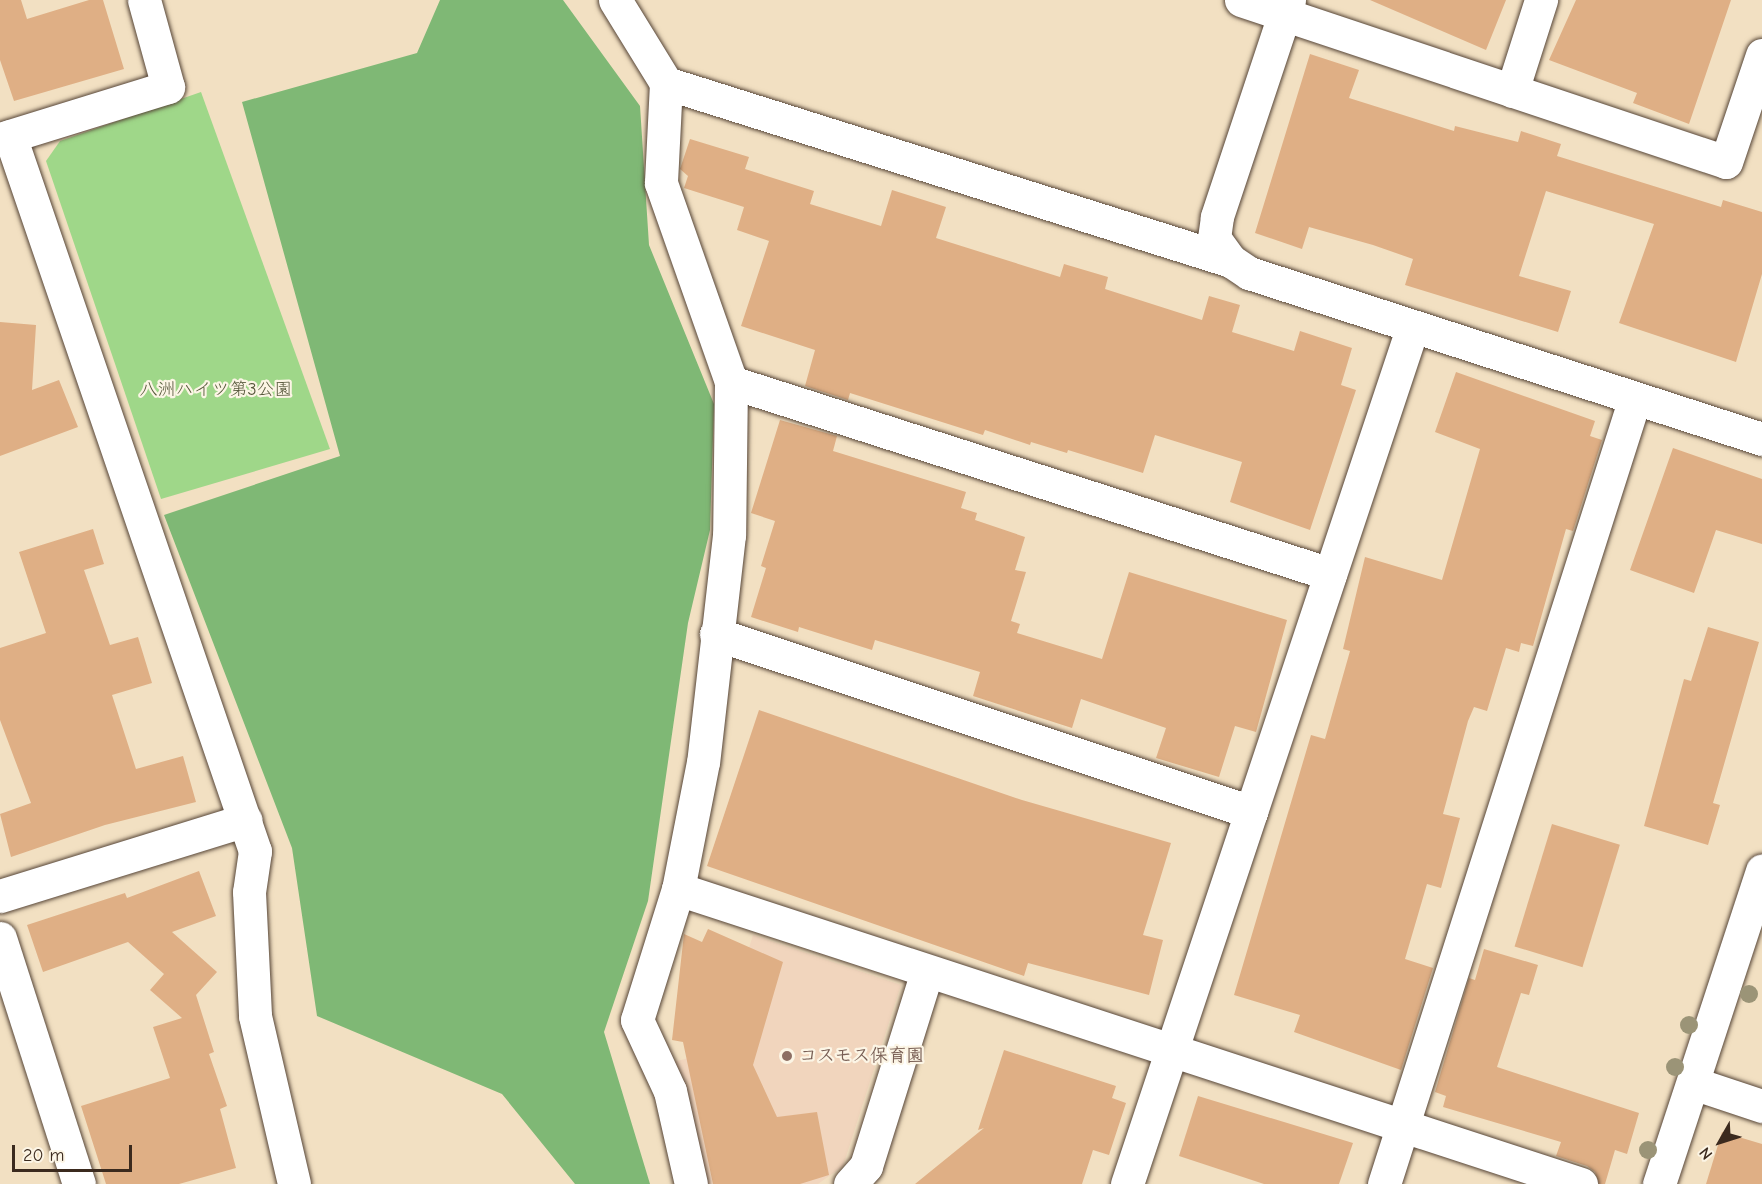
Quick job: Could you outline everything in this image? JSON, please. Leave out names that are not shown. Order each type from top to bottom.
[{"type":"street","points":[[144,0],[168,87],[5,138],[255,851],[249,892],[255,1016],[294,1184]]},
{"type":"street","points":[[615,0],[666,83],[661,183],[731,382],[729,535],[703,762],[678,889],[637,1020],[670,1091],[690,1184]]},
{"type":"street","points":[[1241,0],[1286,7],[1512,90],[1726,162],[1762,55]]},
{"type":"street","points":[[1512,90],[1540,0]]},
{"type":"street","points":[[1240,267],[1214,237],[1217,217],[1286,7]]},
{"type":"street","points":[[666,83],[1240,267],[1413,326],[1762,439]]},
{"type":"street","points":[[1127,1184],[1413,326]]},
{"type":"street","points":[[731,382],[1330,574]]},
{"type":"street","points":[[1384,1184],[1635,398]]},
{"type":"street","points":[[716,634],[1251,812]]},
{"type":"street","points":[[0,896],[245,820]]},
{"type":"street","points":[[1659,1184],[1762,871]]},
{"type":"street","points":[[678,889],[1581,1184]]},
{"type":"street","points":[[0,938],[80,1184]]},
{"type":"street","points":[[850,1184],[866,1166],[927,971]]},
{"type":"street","points":[[1693,1083],[1762,1107]]},
{"type":"shaded area","name":"コスモス保育園","points":[[753,935],[901,985],[843,1166],[818,1184],[703,1184],[673,1062],[717,1051]]},
{"type":"green space","points":[[440,0],[563,0],[640,106],[649,245],[714,404],[710,530],[688,623],[648,901],[604,1032],[650,1184],[575,1184],[502,1094],[317,1016],[292,848],[164,515],[340,456],[242,102],[417,53]]},
{"type":"green space","name":"八洲ハイツ第3公園","points":[[201,92],[330,449],[161,499],[46,161],[60,141]]},
{"type":"building","points":[[0,0],[21,0],[27,19],[89,0],[103,0],[124,69],[14,101],[0,60]]},
{"type":"building","points":[[1370,0],[1506,0],[1486,50]]},
{"type":"building","points":[[1576,0],[1731,0],[1689,124],[1633,103],[1637,93],[1549,60]]},
{"type":"building","points":[[1310,54],[1359,70],[1349,98],[1454,131],[1455,126],[1518,142],[1521,131],[1561,144],[1557,156],[1721,207],[1723,200],[1762,212],[1762,274],[1736,362],[1619,323],[1654,224],[1546,191],[1519,276],[1571,291],[1558,332],[1405,285],[1413,259],[1373,245],[1309,227],[1302,249],[1255,233]]},
{"type":"building","points":[[690,139],[749,157],[745,169],[814,191],[810,204],[881,226],[892,190],[946,207],[936,238],[1060,277],[1064,264],[1108,277],[1105,289],[1202,320],[1209,296],[1240,305],[1232,332],[1294,351],[1300,331],[1352,348],[1341,385],[1356,390],[1310,530],[1230,502],[1242,462],[1155,435],[1143,473],[1068,450],[1067,453],[1031,442],[1030,445],[985,430],[983,435],[850,393],[848,400],[805,386],[815,350],[741,326],[769,241],[737,230],[744,207],[684,188],[688,176],[680,169]]},
{"type":"building","points":[[0,322],[36,325],[32,390],[59,380],[78,427],[0,456]]},
{"type":"building","points":[[1456,372],[1595,421],[1590,436],[1602,440],[1573,531],[1566,529],[1533,646],[1521,643],[1519,652],[1506,648],[1487,711],[1474,707],[1468,721],[1443,814],[1460,818],[1441,888],[1427,884],[1405,959],[1433,968],[1401,1070],[1294,1032],[1300,1015],[1234,995],[1311,735],[1325,739],[1350,651],[1343,649],[1365,557],[1442,580],[1480,449],[1435,432]]},
{"type":"building","points":[[780,420],[837,436],[833,451],[966,492],[961,508],[977,513],[975,520],[1025,537],[1015,570],[1026,572],[1011,621],[1020,624],[1017,633],[1102,659],[1129,572],[1287,620],[1256,732],[1235,726],[1219,777],[1156,758],[1166,728],[1081,699],[1072,728],[973,696],[980,672],[875,640],[872,650],[799,627],[798,632],[751,617],[766,568],[761,566],[775,521],[751,513]]},
{"type":"building","points":[[1673,448],[1762,479],[1762,544],[1716,530],[1694,593],[1630,570]]},
{"type":"building","points":[[93,529],[104,564],[84,570],[110,645],[138,637],[152,683],[112,695],[136,769],[183,756],[196,802],[105,825],[11,857],[0,814],[31,803],[0,720],[0,648],[46,633],[19,552]]},
{"type":"building","points":[[1708,627],[1759,642],[1713,803],[1720,805],[1708,845],[1644,826],[1684,679],[1691,681]]},
{"type":"building","points":[[759,710],[1022,800],[1171,843],[1143,935],[1163,940],[1149,995],[1028,963],[1024,976],[707,866]]},
{"type":"building","points":[[1552,824],[1620,845],[1582,967],[1515,946]]},
{"type":"building","points":[[199,871],[216,916],[172,932],[217,972],[196,995],[214,1052],[209,1054],[227,1106],[220,1109],[236,1168],[179,1184],[106,1184],[81,1106],[170,1078],[153,1027],[182,1018],[150,990],[164,974],[128,942],[43,972],[27,925],[125,893],[127,898]]},
{"type":"building","points":[[708,929],[783,962],[753,1065],[777,1117],[817,1112],[829,1175],[800,1184],[713,1184],[683,1042],[672,1040],[684,934],[702,942]]},
{"type":"building","points":[[1484,949],[1538,965],[1529,995],[1521,993],[1497,1067],[1639,1113],[1627,1154],[1615,1150],[1605,1184],[1599,1184],[1595,1172],[1587,1166],[1556,1156],[1561,1142],[1443,1107],[1446,1096],[1435,1092],[1469,978],[1475,980]]},
{"type":"building","points":[[1004,1050],[1116,1086],[1112,1098],[1126,1103],[1109,1155],[1093,1150],[1082,1184],[915,1184],[984,1128],[978,1130]]},
{"type":"building","points":[[1198,1096],[1353,1143],[1339,1184],[1264,1184],[1179,1156]]},
{"type":"building","points":[[1722,1132],[1762,1144],[1762,1184],[1706,1184]]},
{"type":"place","name":"コスモス保育園","points":[[787,1056]]}]
